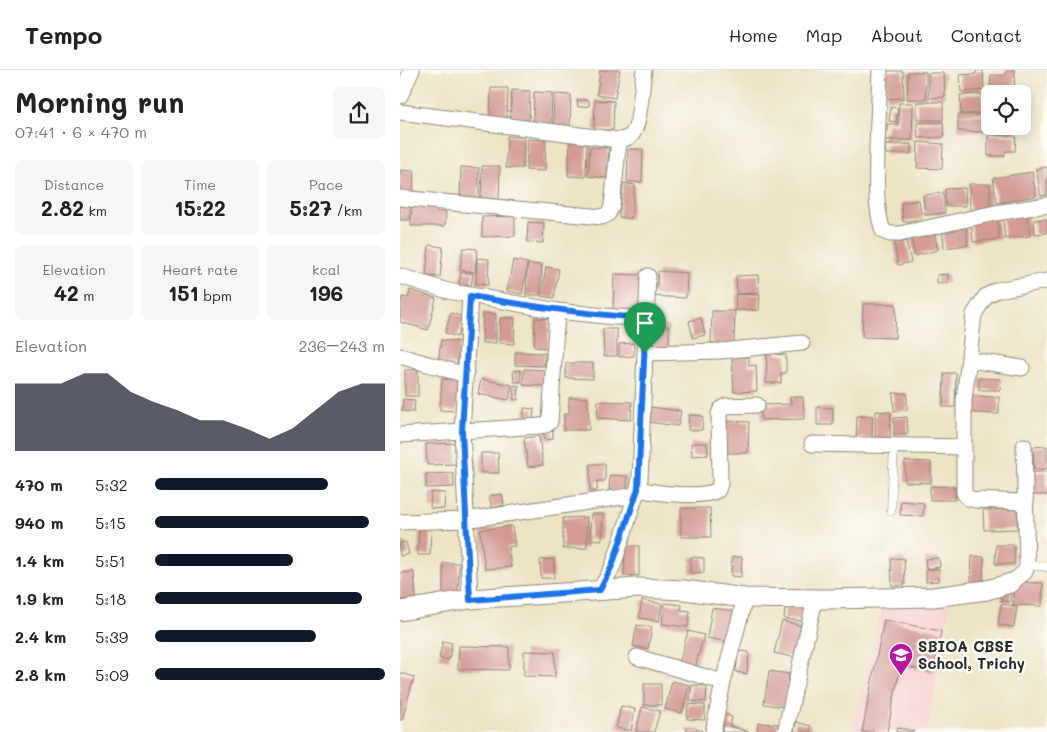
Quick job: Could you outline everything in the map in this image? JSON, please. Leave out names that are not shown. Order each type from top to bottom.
[{"type":"street","points":[[400,96],[412,70]]},
{"type":"street","points":[[400,112],[619,140],[634,133],[638,122],[644,70]]},
{"type":"street","points":[[880,70],[876,177],[883,231],[890,234],[900,234],[995,213],[1047,205]]},
{"type":"street","points":[[400,198],[602,217],[608,214],[612,206],[619,140]]},
{"type":"street","points":[[400,276],[470,296],[556,311],[646,318]]},
{"type":"street","points":[[600,590],[612,566],[637,492],[648,276]]},
{"type":"street","points":[[1026,502],[975,500],[968,498],[964,492],[964,400],[974,314],[986,296],[997,290],[1047,281]]},
{"type":"street","points":[[470,296],[462,431],[470,600]]},
{"type":"street","points":[[400,436],[539,426],[550,422],[556,311]]},
{"type":"street","points":[[645,353],[720,350],[802,343]]},
{"type":"street","points":[[400,356],[466,375]]},
{"type":"street","points":[[970,360],[1022,368]]},
{"type":"street","points":[[400,522],[465,520],[637,492],[707,494],[718,490],[720,484],[719,414],[721,409],[726,406],[758,406]]},
{"type":"street","points":[[812,444],[964,447]]},
{"type":"street","points":[[400,611],[470,600],[638,588],[684,590],[745,598],[815,599],[933,597],[987,590],[1011,583],[1025,572],[1027,565],[1024,446]]},
{"type":"street","points":[[713,732],[723,682],[745,598]]},
{"type":"street","points":[[785,732],[815,599]]},
{"type":"street","points":[[637,656],[723,682]]},
{"type":"lane","points":[[891,511],[894,446]]},
{"type":"lane","points":[[1027,565],[1047,567]]},
{"type":"shaded area","name":"SBIOA CBSE School, Trichy","points":[[883,603],[950,604],[927,732],[852,732]]},
{"type":"building","points":[[600,70],[620,70],[615,98],[597,95]]},
{"type":"building","points":[[983,70],[984,85],[981,85],[981,90],[961,92],[960,75],[976,74],[976,71]]},
{"type":"building","points":[[1006,70],[1015,70],[1014,85],[990,85],[991,75],[1006,75]]},
{"type":"building","points":[[886,71],[903,71],[904,98],[887,99]]},
{"type":"building","points":[[908,72],[926,72],[926,99],[907,99]]},
{"type":"building","points":[[928,73],[944,73],[945,97],[929,98]]},
{"type":"building","points":[[491,88],[508,88],[507,118],[490,117]]},
{"type":"building","points":[[512,90],[530,91],[529,121],[510,121]]},
{"type":"building","points":[[534,92],[552,93],[551,123],[533,122]]},
{"type":"building","points":[[554,94],[571,95],[570,129],[553,128]]},
{"type":"building","points":[[981,94],[981,113],[961,114],[960,95]]},
{"type":"building","points":[[577,100],[589,100],[589,106],[578,107]]},
{"type":"building","points":[[595,100],[614,101],[613,130],[594,130]]},
{"type":"building","points":[[917,102],[943,102],[943,120],[917,120]]},
{"type":"building","points":[[899,103],[913,103],[912,140],[883,140],[883,131],[887,131],[887,124],[898,124]]},
{"type":"building","points":[[891,107],[898,108],[896,122],[889,121]]},
{"type":"building","points":[[958,115],[981,115],[981,132],[958,131]]},
{"type":"building","points":[[943,122],[944,137],[918,138],[917,123]]},
{"type":"building","points":[[988,135],[1016,136],[1015,151],[1005,151],[1005,156],[988,156]]},
{"type":"building","points":[[507,136],[524,137],[523,168],[506,168]]},
{"type":"building","points":[[528,139],[546,140],[545,171],[526,170]]},
{"type":"building","points":[[570,142],[587,143],[586,177],[568,176]]},
{"type":"building","points":[[918,142],[943,144],[942,169],[917,168]]},
{"type":"building","points":[[911,144],[911,154],[886,154],[885,145]]},
{"type":"building","points":[[590,147],[609,148],[607,178],[588,176]]},
{"type":"building","points":[[628,149],[643,149],[642,182],[627,182]]},
{"type":"building","points":[[482,166],[500,166],[499,200],[481,199]]},
{"type":"building","points":[[461,167],[479,168],[479,200],[460,199]]},
{"type":"building","points":[[1047,167],[1047,195],[1041,196],[1036,169]]},
{"type":"building","points":[[400,170],[414,171],[413,193],[400,192]]},
{"type":"building","points":[[1032,172],[1036,196],[997,203],[993,178]]},
{"type":"building","points":[[623,183],[635,185],[631,219],[619,217]]},
{"type":"building","points":[[969,184],[990,184],[990,210],[970,210]]},
{"type":"building","points":[[965,188],[966,206],[946,206],[945,189]]},
{"type":"building","points":[[943,193],[945,213],[925,215],[923,195]]},
{"type":"building","points":[[919,200],[922,219],[903,222],[901,203]]},
{"type":"building","points":[[400,206],[410,206],[410,220],[400,220]]},
{"type":"building","points":[[412,206],[436,207],[436,212],[446,212],[445,226],[411,226]]},
{"type":"building","points":[[1027,215],[1030,236],[1005,239],[1003,219]]},
{"type":"building","points":[[515,216],[515,236],[482,237],[482,217]]},
{"type":"building","points":[[997,218],[1000,239],[973,242],[971,221]]},
{"type":"building","points":[[1047,219],[1047,233],[1035,234],[1034,220]]},
{"type":"building","points":[[528,222],[544,223],[543,243],[527,242]]},
{"type":"building","points":[[966,224],[968,245],[944,248],[942,226]]},
{"type":"building","points":[[934,231],[938,250],[915,256],[911,239]]},
{"type":"building","points":[[906,241],[911,262],[898,265],[894,243]]},
{"type":"building","points":[[429,245],[443,247],[440,277],[426,276]]},
{"type":"building","points":[[463,248],[477,249],[475,272],[460,270]]},
{"type":"building","points":[[477,258],[489,259],[488,285],[476,284]]},
{"type":"building","points":[[513,260],[528,263],[522,294],[507,291]]},
{"type":"building","points":[[527,264],[542,265],[540,295],[526,295]]},
{"type":"building","points":[[546,267],[559,269],[554,298],[541,296]]},
{"type":"building","points":[[658,271],[687,273],[686,298],[652,296],[653,287],[657,288]]},
{"type":"building","points":[[461,272],[473,273],[471,286],[459,285]]},
{"type":"building","points":[[614,274],[642,275],[641,310],[613,310]]},
{"type":"building","points":[[948,274],[948,283],[937,284],[937,275]]},
{"type":"building","points":[[758,275],[759,293],[737,294],[736,276]]},
{"type":"building","points":[[410,290],[436,298],[428,330],[400,322],[402,297],[408,298]]},
{"type":"building","points":[[736,294],[760,295],[759,310],[735,310]]},
{"type":"building","points":[[863,304],[896,304],[895,338],[862,337]]},
{"type":"building","points":[[712,311],[735,311],[734,344],[711,343]]},
{"type":"building","points":[[451,313],[464,317],[457,337],[445,333]]},
{"type":"building","points":[[483,313],[496,314],[496,343],[482,343]]},
{"type":"building","points":[[500,318],[515,318],[514,344],[499,343]]},
{"type":"building","points":[[535,318],[549,319],[548,348],[534,347]]},
{"type":"building","points":[[701,318],[705,335],[693,338],[689,321]]},
{"type":"building","points":[[654,326],[669,326],[669,348],[654,348]]},
{"type":"building","points":[[603,329],[617,329],[617,356],[604,356]]},
{"type":"building","points":[[441,340],[460,342],[457,365],[438,363]]},
{"type":"building","points":[[634,343],[634,356],[619,357],[619,344]]},
{"type":"building","points":[[767,348],[777,348],[776,354],[786,355],[786,373],[781,373],[781,383],[766,383]]},
{"type":"building","points":[[515,352],[545,353],[544,366],[515,365]]},
{"type":"building","points":[[749,357],[749,366],[756,365],[757,391],[734,392],[732,358]]},
{"type":"building","points":[[566,363],[593,363],[593,379],[566,378]]},
{"type":"building","points":[[524,369],[546,370],[546,386],[523,385]]},
{"type":"building","points":[[405,370],[418,370],[418,396],[405,396]]},
{"type":"building","points":[[521,370],[521,382],[514,382],[513,371]]},
{"type":"building","points":[[944,373],[956,373],[955,407],[943,407]]},
{"type":"building","points":[[979,378],[1001,379],[1000,390],[979,390]]},
{"type":"building","points":[[442,379],[459,379],[457,411],[440,410]]},
{"type":"building","points":[[481,379],[512,385],[509,400],[478,394]]},
{"type":"building","points":[[514,385],[519,386],[518,400],[513,399]]},
{"type":"building","points":[[893,393],[907,393],[907,410],[894,411]]},
{"type":"building","points":[[972,396],[999,397],[999,414],[971,413]]},
{"type":"building","points":[[790,397],[803,397],[804,419],[761,420],[761,405],[791,404]]},
{"type":"building","points":[[569,398],[588,398],[589,430],[564,430],[564,414],[569,414]]},
{"type":"building","points":[[403,399],[415,400],[414,412],[402,411]]},
{"type":"building","points":[[598,401],[632,402],[631,420],[597,418]]},
{"type":"building","points":[[650,407],[681,411],[678,426],[648,422]]},
{"type":"building","points":[[817,407],[833,408],[833,425],[817,425]]},
{"type":"building","points":[[524,408],[534,409],[533,421],[524,421]]},
{"type":"building","points":[[876,411],[891,412],[890,440],[875,440]]},
{"type":"building","points":[[689,415],[703,416],[702,430],[688,430]]},
{"type":"building","points":[[857,416],[873,416],[872,438],[856,438]]},
{"type":"building","points":[[907,417],[908,434],[894,435],[894,418]]},
{"type":"building","points":[[726,421],[749,422],[748,453],[725,453]]},
{"type":"building","points":[[544,430],[553,430],[553,439],[544,440]]},
{"type":"building","points":[[539,436],[543,465],[528,467],[524,438]]},
{"type":"building","points":[[457,443],[457,464],[427,465],[426,444]]},
{"type":"building","points":[[691,443],[707,443],[708,455],[692,456]]},
{"type":"building","points":[[1047,446],[1047,469],[1034,469],[1033,447]]},
{"type":"building","points":[[481,453],[498,453],[499,473],[481,473]]},
{"type":"building","points":[[905,461],[931,462],[931,483],[905,482]]},
{"type":"building","points":[[590,464],[605,464],[605,481],[597,481],[597,491],[590,491]]},
{"type":"building","points":[[1032,472],[1047,472],[1047,495],[1033,495]]},
{"type":"building","points":[[453,473],[454,487],[426,488],[426,474]]},
{"type":"building","points":[[610,475],[627,476],[627,490],[609,490]]},
{"type":"building","points":[[930,486],[955,487],[955,500],[930,500]]},
{"type":"building","points":[[431,492],[445,493],[444,509],[430,508]]},
{"type":"building","points":[[502,494],[504,505],[492,508],[489,496]]},
{"type":"building","points":[[901,501],[924,503],[923,516],[900,515]]},
{"type":"building","points":[[681,508],[710,508],[711,537],[681,537]]},
{"type":"building","points":[[1017,509],[1018,529],[984,530],[983,510]]},
{"type":"building","points":[[591,514],[603,514],[602,540],[590,539]]},
{"type":"building","points":[[587,517],[587,548],[563,549],[563,518]]},
{"type":"building","points":[[512,526],[515,546],[508,547],[511,567],[485,569],[480,530]]},
{"type":"building","points":[[419,527],[431,527],[430,555],[418,555]]},
{"type":"building","points":[[406,542],[409,554],[400,556],[400,543]]},
{"type":"building","points":[[996,545],[1014,545],[1014,564],[995,564]]},
{"type":"building","points":[[625,546],[639,546],[639,576],[624,575]]},
{"type":"building","points":[[972,556],[984,557],[983,584],[971,583]]},
{"type":"building","points":[[691,557],[704,558],[704,573],[690,573]]},
{"type":"building","points":[[732,557],[742,557],[741,577],[731,576]]},
{"type":"building","points":[[904,558],[905,585],[892,586],[891,559]]},
{"type":"building","points":[[939,558],[940,567],[926,569],[925,559]]},
{"type":"building","points":[[554,559],[554,578],[541,578],[540,560]]},
{"type":"building","points":[[443,563],[459,563],[458,595],[443,594]]},
{"type":"building","points":[[939,569],[939,581],[926,582],[926,570]]},
{"type":"building","points":[[414,572],[416,599],[400,600],[400,573]]},
{"type":"building","points":[[1014,582],[1043,583],[1042,606],[1013,605]]},
{"type":"building","points":[[1003,588],[1012,589],[1010,602],[1001,601]]},
{"type":"building","points":[[642,600],[662,604],[659,621],[639,618]]},
{"type":"building","points":[[664,603],[682,605],[681,610],[690,611],[688,627],[662,624]]},
{"type":"building","points":[[1001,604],[1017,606],[1014,627],[998,625]]},
{"type":"building","points":[[785,605],[806,607],[805,621],[784,619]]},
{"type":"building","points":[[712,608],[734,611],[730,642],[707,638]]},
{"type":"building","points":[[884,620],[941,631],[933,672],[907,667],[910,651],[904,649],[887,732],[862,732]]},
{"type":"building","points":[[782,621],[803,626],[796,658],[774,653]]},
{"type":"building","points":[[637,625],[652,627],[648,649],[633,646]]},
{"type":"building","points":[[688,631],[704,635],[695,668],[679,664]]},
{"type":"building","points":[[443,641],[452,643],[449,660],[439,658]]},
{"type":"building","points":[[459,646],[509,647],[509,670],[458,669]]},
{"type":"building","points":[[524,651],[555,652],[555,677],[524,676]]},
{"type":"building","points":[[738,651],[749,652],[747,674],[736,672]]},
{"type":"building","points":[[769,671],[789,674],[784,707],[764,704]]},
{"type":"building","points":[[400,673],[414,677],[402,720],[400,720]]},
{"type":"building","points":[[672,681],[689,685],[682,713],[665,709]]},
{"type":"building","points":[[644,684],[661,684],[661,705],[644,705]]},
{"type":"building","points":[[691,685],[707,686],[706,702],[690,701]]},
{"type":"building","points":[[688,704],[705,705],[705,720],[687,719]]},
{"type":"building","points":[[621,706],[635,709],[631,731],[616,728]]},
{"type":"building","points":[[642,707],[660,711],[654,732],[636,732]]},
{"type":"building","points":[[723,714],[732,717],[730,726],[749,732],[722,732],[724,724],[720,723]]},
{"type":"building","points":[[796,722],[811,726],[810,732],[794,732]]},
{"type":"building","points":[[758,723],[778,724],[777,732],[757,732]]},
{"type":"building","points":[[897,728],[914,731],[896,732]]},
{"type":"building","points":[[687,729],[702,730],[702,732],[686,732]]},
{"type":"place","name":"SBIOA CBSE School, Trichy","points":[[901,676]]},
{"type":"route","points":[[470,296],[556,311],[646,318],[645,353],[640,479],[612,566],[600,590],[470,600],[462,431],[470,296]]}]
